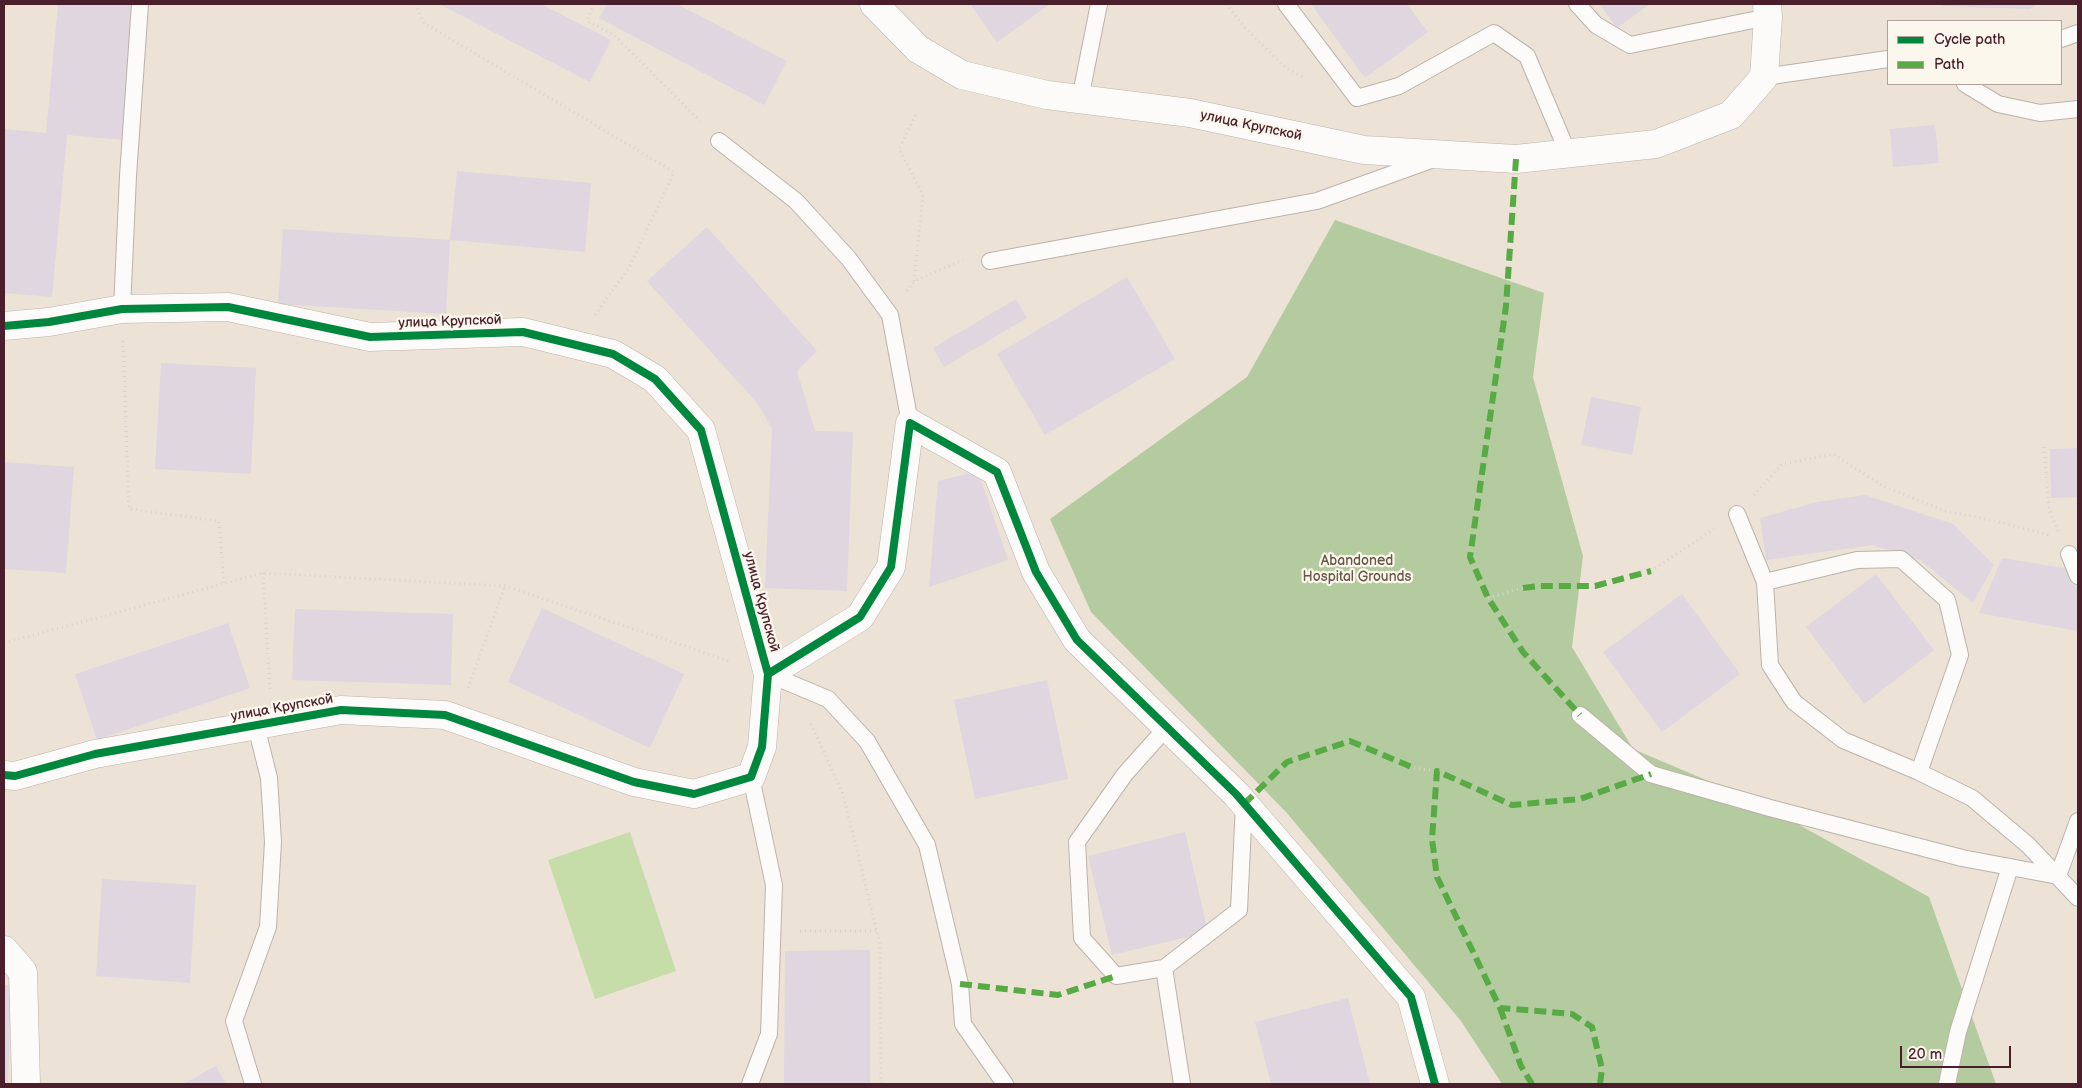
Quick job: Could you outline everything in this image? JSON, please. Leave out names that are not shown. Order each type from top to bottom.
[{"type":"street","name":"улица Крупской","points":[[874,4],[918,49],[962,75],[1047,95],[1190,113],[1364,150],[1516,159],[1656,144],[1731,115],[1764,77]]},
{"type":"street","points":[[1764,77],[1767,11]]},
{"type":"street","name":"улица Крупской","points":[[4,326],[49,322],[122,309],[228,307],[370,337],[523,332],[613,354],[655,379],[701,430],[768,674],[762,747],[751,777],[694,794],[634,782],[445,714],[341,710],[95,754],[15,776],[4,775]]},
{"type":"street","points":[[768,674],[860,617],[891,566],[910,423],[997,472],[1036,572],[1077,640],[1244,804],[1411,998],[1436,1084]]},
{"type":"street","points":[[4,950],[23,972],[26,1084]]},
{"type":"lane","points":[[122,309],[128,176],[140,4]]},
{"type":"lane","points":[[1080,99],[1099,4]]},
{"type":"lane","points":[[1286,4],[1357,98],[1399,86],[1494,33],[1527,56],[1568,153]]},
{"type":"lane","points":[[1577,4],[1596,25],[1630,45],[1767,11]]},
{"type":"lane","points":[[2062,39],[2078,33]]},
{"type":"lane","points":[[1764,77],[1887,59]]},
{"type":"lane","points":[[1967,85],[1998,104],[2040,113],[2078,109]]},
{"type":"lane","points":[[719,141],[796,201],[849,259],[890,315],[910,423]]},
{"type":"lane","points":[[990,261],[1317,201],[1443,156]]},
{"type":"lane","points":[[1737,514],[1765,582],[1770,665],[1794,702],[1843,740],[1919,772],[1972,798],[2028,845],[2078,898]]},
{"type":"lane","points":[[2069,554],[2078,576]]},
{"type":"lane","points":[[1765,582],[1858,560],[1901,559],[1947,600],[1960,655],[1919,772]]},
{"type":"lane","points":[[768,674],[828,700],[866,741],[927,845],[960,984],[963,1024],[1006,1084]]},
{"type":"lane","points":[[1580,715],[1651,774],[1770,808],[1962,858],[2058,876]]},
{"type":"lane","points":[[253,1084],[234,1021],[268,927],[272,842],[264,725]]},
{"type":"lane","points":[[1167,727],[1125,774],[1076,842],[1082,938],[1116,976],[1164,968],[1239,910],[1244,804]]},
{"type":"lane","points":[[750,1084],[769,1034],[774,885],[751,777]]},
{"type":"lane","points":[[2058,876],[2078,821]]},
{"type":"lane","points":[[1947,1084],[1958,1032],[2010,867]]},
{"type":"lane","points":[[1164,968],[1182,1084]]},
{"type":"path","points":[[416,4],[424,23],[674,172],[629,268],[575,344]]},
{"type":"path","points":[[594,4],[587,21],[614,35],[719,141]]},
{"type":"path","points":[[1226,4],[1246,29],[1285,67],[1308,80]]},
{"type":"path","points":[[914,281],[923,195],[899,149],[918,112]]},
{"type":"path","points":[[122,309],[129,508],[219,521],[224,584]]},
{"type":"path","points":[[2044,447],[2049,509],[2069,554]]},
{"type":"path","points":[[1651,571],[1737,514],[1782,464],[1834,454],[1883,486],[1945,511],[1987,519],[2062,538]]},
{"type":"path","points":[[263,573],[264,725]]},
{"type":"path","points":[[4,643],[263,573],[505,586],[768,674]]},
{"type":"path","points":[[458,719],[505,586]]},
{"type":"path","points":[[1488,598],[1523,588]]},
{"type":"path","points":[[793,685],[843,794],[880,944],[881,1084]]},
{"type":"path","points":[[1414,768],[1437,771]]},
{"type":"path","points":[[773,931],[877,931]]},
{"type":"green space","name":"Abandoned Hospital Grounds","points":[[1335,220],[1544,293],[1533,377],[1583,556],[1572,647],[1633,749],[1758,802],[1929,897],[1996,1084],[1502,1084],[1461,1021],[1286,812],[1091,612],[1050,519],[1247,377]]},
{"type":"green space","points":[[630,832],[676,971],[595,999],[548,860]]},
{"type":"building","points":[[58,4],[136,4],[123,140],[67,135],[52,297],[4,293],[4,129],[46,133]]},
{"type":"building","points":[[439,4],[541,4],[611,40],[590,82]]},
{"type":"building","points":[[607,4],[677,4],[787,61],[764,105],[599,18]]},
{"type":"building","points":[[970,4],[1050,4],[997,42]]},
{"type":"building","points":[[1311,4],[1407,4],[1428,32],[1365,78]]},
{"type":"building","points":[[1599,4],[1650,4],[1617,28]]},
{"type":"building","points":[[1941,4],[2037,4],[2030,9],[1942,6]]},
{"type":"building","points":[[1935,125],[1939,163],[1893,167],[1890,129]]},
{"type":"building","points":[[457,171],[591,183],[585,252],[450,240]]},
{"type":"building","points":[[707,227],[817,351],[797,371],[815,431],[853,432],[847,591],[765,588],[772,429],[758,404],[647,281]]},
{"type":"building","points":[[283,229],[450,240],[446,314],[278,304]]},
{"type":"building","points":[[1127,277],[1175,359],[1045,435],[997,354]]},
{"type":"building","points":[[1016,299],[1027,318],[944,367],[933,348]]},
{"type":"building","points":[[161,363],[256,368],[251,474],[155,469]]},
{"type":"building","points":[[1591,397],[1641,407],[1632,455],[1581,445]]},
{"type":"building","points":[[2078,448],[2078,497],[2051,498],[2050,449]]},
{"type":"building","points":[[4,462],[74,467],[66,573],[4,569]]},
{"type":"building","points":[[978,471],[1008,560],[929,587],[938,481]]},
{"type":"building","points":[[1865,495],[1953,524],[1994,565],[1973,603],[1920,560],[1873,545],[1766,560],[1760,518],[1817,502]]},
{"type":"building","points":[[2002,558],[2070,569],[2078,592],[2078,631],[1979,613]]},
{"type":"building","points":[[1876,574],[1934,650],[1864,704],[1806,627]]},
{"type":"building","points":[[1682,594],[1740,674],[1662,732],[1603,652]]},
{"type":"building","points":[[542,608],[684,674],[650,748],[508,682]]},
{"type":"building","points":[[295,609],[453,614],[451,685],[292,680]]},
{"type":"building","points":[[228,623],[250,688],[97,740],[75,674]]},
{"type":"building","points":[[1047,680],[1068,779],[975,799],[954,700]]},
{"type":"building","points":[[1185,832],[1208,932],[1112,955],[1088,856]]},
{"type":"building","points":[[102,879],[196,885],[190,983],[96,976]]},
{"type":"building","points":[[870,950],[870,1084],[784,1084],[785,951]]},
{"type":"building","points":[[4,985],[11,985],[8,1082],[4,1082]]},
{"type":"building","points":[[1348,998],[1370,1084],[1271,1084],[1255,1022]]},
{"type":"building","points":[[216,1066],[226,1084],[183,1084]]},
{"type":"marked path","points":[[1516,159],[1506,306],[1470,557],[1488,598],[1523,652],[1580,715]]},
{"type":"marked path","points":[[1523,588],[1538,586],[1595,586],[1651,571]]},
{"type":"marked path","points":[[1244,804],[1287,762],[1350,741],[1414,768]]},
{"type":"marked path","points":[[1600,1084],[1602,1069],[1592,1027],[1572,1014],[1500,1008],[1437,877],[1432,839],[1437,771],[1512,805],[1580,799],[1651,774]]},
{"type":"marked path","points":[[960,984],[1058,995],[1116,976]]},
{"type":"marked path","points":[[1500,1008],[1521,1066],[1532,1084]]},
{"type":"cycle path","points":[[4,326],[49,322],[122,309],[228,307],[370,337],[523,332],[613,354],[655,379],[701,430],[768,674],[762,747],[751,777],[694,794],[634,782],[445,715],[341,710],[95,754],[15,776],[4,775]]},
{"type":"cycle path","points":[[768,674],[860,617],[891,567],[910,423],[997,472],[1036,572],[1077,640],[1236,794],[1411,997],[1435,1084]]}]
